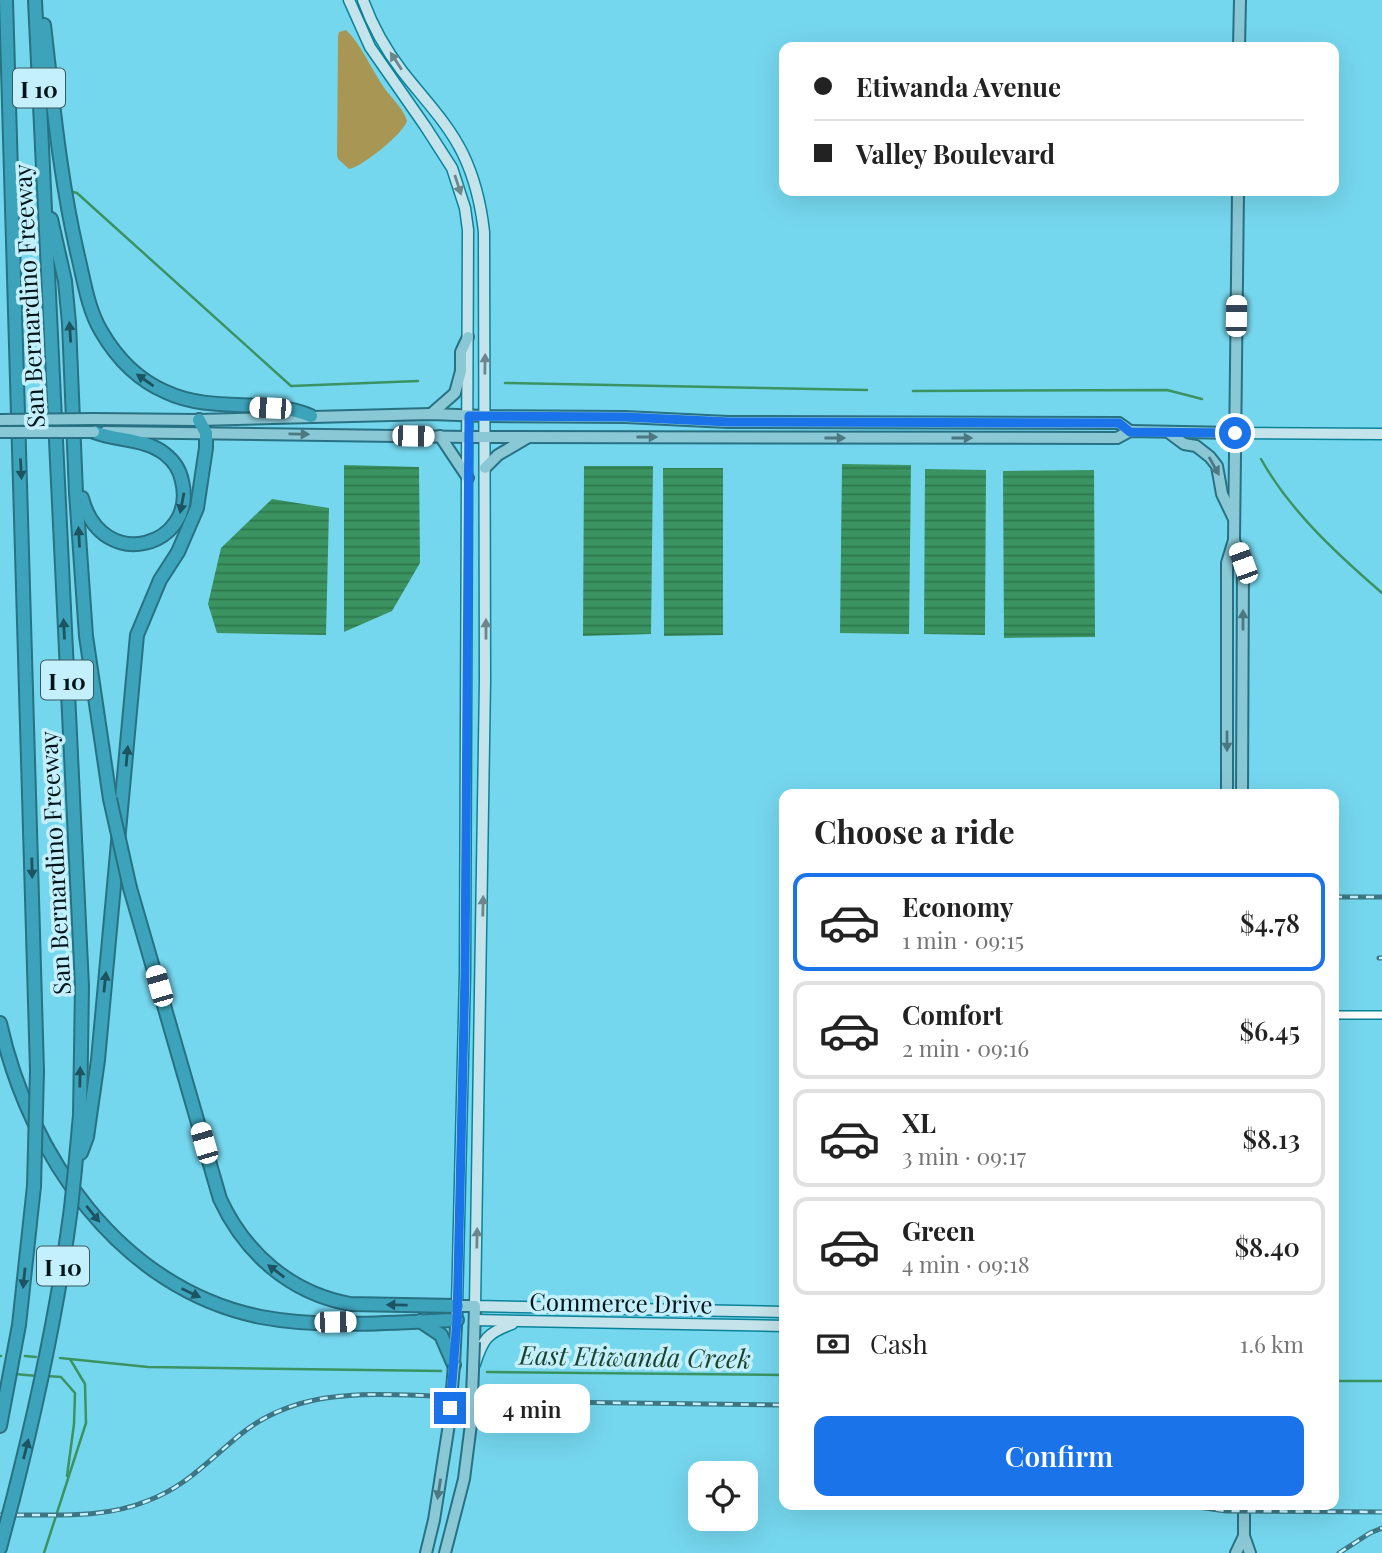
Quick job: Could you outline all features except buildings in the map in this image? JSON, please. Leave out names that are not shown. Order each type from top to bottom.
[{"type":"highway","name":"San Bernardino Freeway","points":[[0,1426],[19,1325],[34,1186],[37,1071],[6,0]]},
{"type":"highway","name":"San Bernardino Freeway","points":[[0,1548],[39,1399],[71,1208],[80,1115],[82,986],[35,0]]},
{"type":"highway","points":[[41,0],[63,180],[75,245],[92,309],[110,346],[130,368],[165,392],[221,406],[295,409],[311,416]]},
{"type":"highway","points":[[44,190],[65,281],[86,636],[110,799],[131,888],[220,1199],[245,1243],[280,1275],[311,1293],[350,1304],[457,1306]]},
{"type":"highway","points":[[75,1170],[87,1137],[98,1060],[137,635],[160,580],[178,552],[197,508],[206,433],[199,420]]},
{"type":"highway","points":[[76,460],[85,509],[90,521],[109,539],[128,544],[148,542],[168,530],[178,518],[184,487],[180,472],[172,459],[146,444],[108,438],[93,426]]},
{"type":"highway","points":[[0,1023],[22,1098],[57,1164],[102,1225],[134,1256],[164,1279],[211,1301],[274,1319],[321,1323],[457,1320]]},
{"type":"highway","points":[[420,1321],[450,1341],[454,1365]]},
{"type":"main road","points":[[349,0],[370,47],[452,168],[465,208],[469,251],[465,974],[457,1320],[450,1341]]},
{"type":"main road","points":[[363,0],[392,56],[462,152],[471,173],[483,217],[486,311],[482,974],[475,1306],[479,1342],[474,1367],[464,1479],[445,1553]]},
{"type":"main road","points":[[1239,42],[1240,0]]},
{"type":"main road","points":[[1227,789],[1227,563],[1234,540],[1235,521],[1238,196]]},
{"type":"main road","points":[[469,251],[479,257],[480,301],[486,311]]},
{"type":"main road","points":[[430,414],[455,393],[461,371],[461,352],[468,337]]},
{"type":"main road","points":[[0,432],[199,420],[430,414],[602,416],[729,422],[1119,423],[1130,432]]},
{"type":"main road","points":[[0,420],[206,433],[468,437],[1117,438],[1130,432],[1382,434]]},
{"type":"main road","points":[[1168,432],[1184,444],[1196,446],[1217,466],[1222,494],[1235,521]]},
{"type":"main road","points":[[440,436],[468,478]]},
{"type":"main road","points":[[485,468],[498,455],[530,437]]},
{"type":"main road","points":[[1234,540],[1243,563],[1242,789]]},
{"type":"main road","name":"Commerce Drive","points":[[457,1306],[779,1312]]},
{"type":"main road","points":[[679,1324],[698,1318],[747,1318],[755,1312]]},
{"type":"main road","name":"Commerce Drive","points":[[457,1320],[779,1326]]},
{"type":"main road","points":[[479,1342],[496,1330],[519,1321]]},
{"type":"main road","points":[[426,1553],[449,1424],[454,1365]]},
{"type":"main road","points":[[1244,1510],[1244,1536],[1250,1553]]},
{"type":"main road","points":[[1236,1553],[1244,1536]]},
{"type":"street","points":[[1339,1014],[1382,1015]]},
{"type":"shaded area","points":[[346,30],[407,121],[398,134],[381,149],[349,169],[337,155],[338,37],[339,32]]},
{"type":"shaded area","points":[[842,464],[911,465],[909,634],[840,633]]},
{"type":"shaded area","points":[[344,465],[419,467],[420,563],[392,611],[344,632]]},
{"type":"shaded area","points":[[584,466],[653,466],[651,634],[583,636]]},
{"type":"shaded area","points":[[663,468],[723,468],[723,635],[664,636]]},
{"type":"shaded area","points":[[925,469],[986,470],[985,635],[924,634]]},
{"type":"shaded area","points":[[1094,470],[1095,637],[1004,638],[1003,471]]},
{"type":"shaded area","points":[[272,499],[329,508],[326,635],[217,633],[208,604],[221,548]]},
{"type":"waterway","points":[[15,175],[39,182]]},
{"type":"waterway","points":[[69,191],[77,193],[291,386],[418,381]]},
{"type":"waterway","points":[[505,383],[867,390]]},
{"type":"waterway","points":[[913,391],[1167,390],[1202,399]]},
{"type":"waterway","points":[[1261,459],[1300,514],[1382,593]]},
{"type":"waterway","name":"East Etiwanda Creek","points":[[25,1356],[36,1357]]},
{"type":"waterway","name":"East Etiwanda Creek","points":[[60,1358],[148,1367],[441,1371]]},
{"type":"waterway","points":[[44,1553],[86,1423],[85,1384],[70,1359]]},
{"type":"waterway","name":"East Etiwanda Creek","points":[[487,1372],[779,1375]]},
{"type":"waterway","points":[[15,1374],[37,1376]]},
{"type":"waterway","points":[[47,1376],[61,1377],[75,1393],[67,1476]]},
{"type":"waterway","name":"East Etiwanda Creek","points":[[1339,1381],[1382,1381]]},
{"type":"railway","points":[[1339,897],[1382,897]]},
{"type":"railway","points":[[0,1515],[93,1514],[147,1501],[186,1480],[263,1419],[311,1401],[362,1395],[440,1396]]},
{"type":"railway","points":[[485,1396],[553,1402],[779,1405]]},
{"type":"railway","points":[[1219,1510],[1382,1512]]},
{"type":"railway","points":[[1339,1553],[1382,1528]]},
{"type":"route","points":[[450,1408],[457,1320],[465,974],[469,416],[591,416],[729,422],[1119,423],[1130,432],[1235,433]]}]
